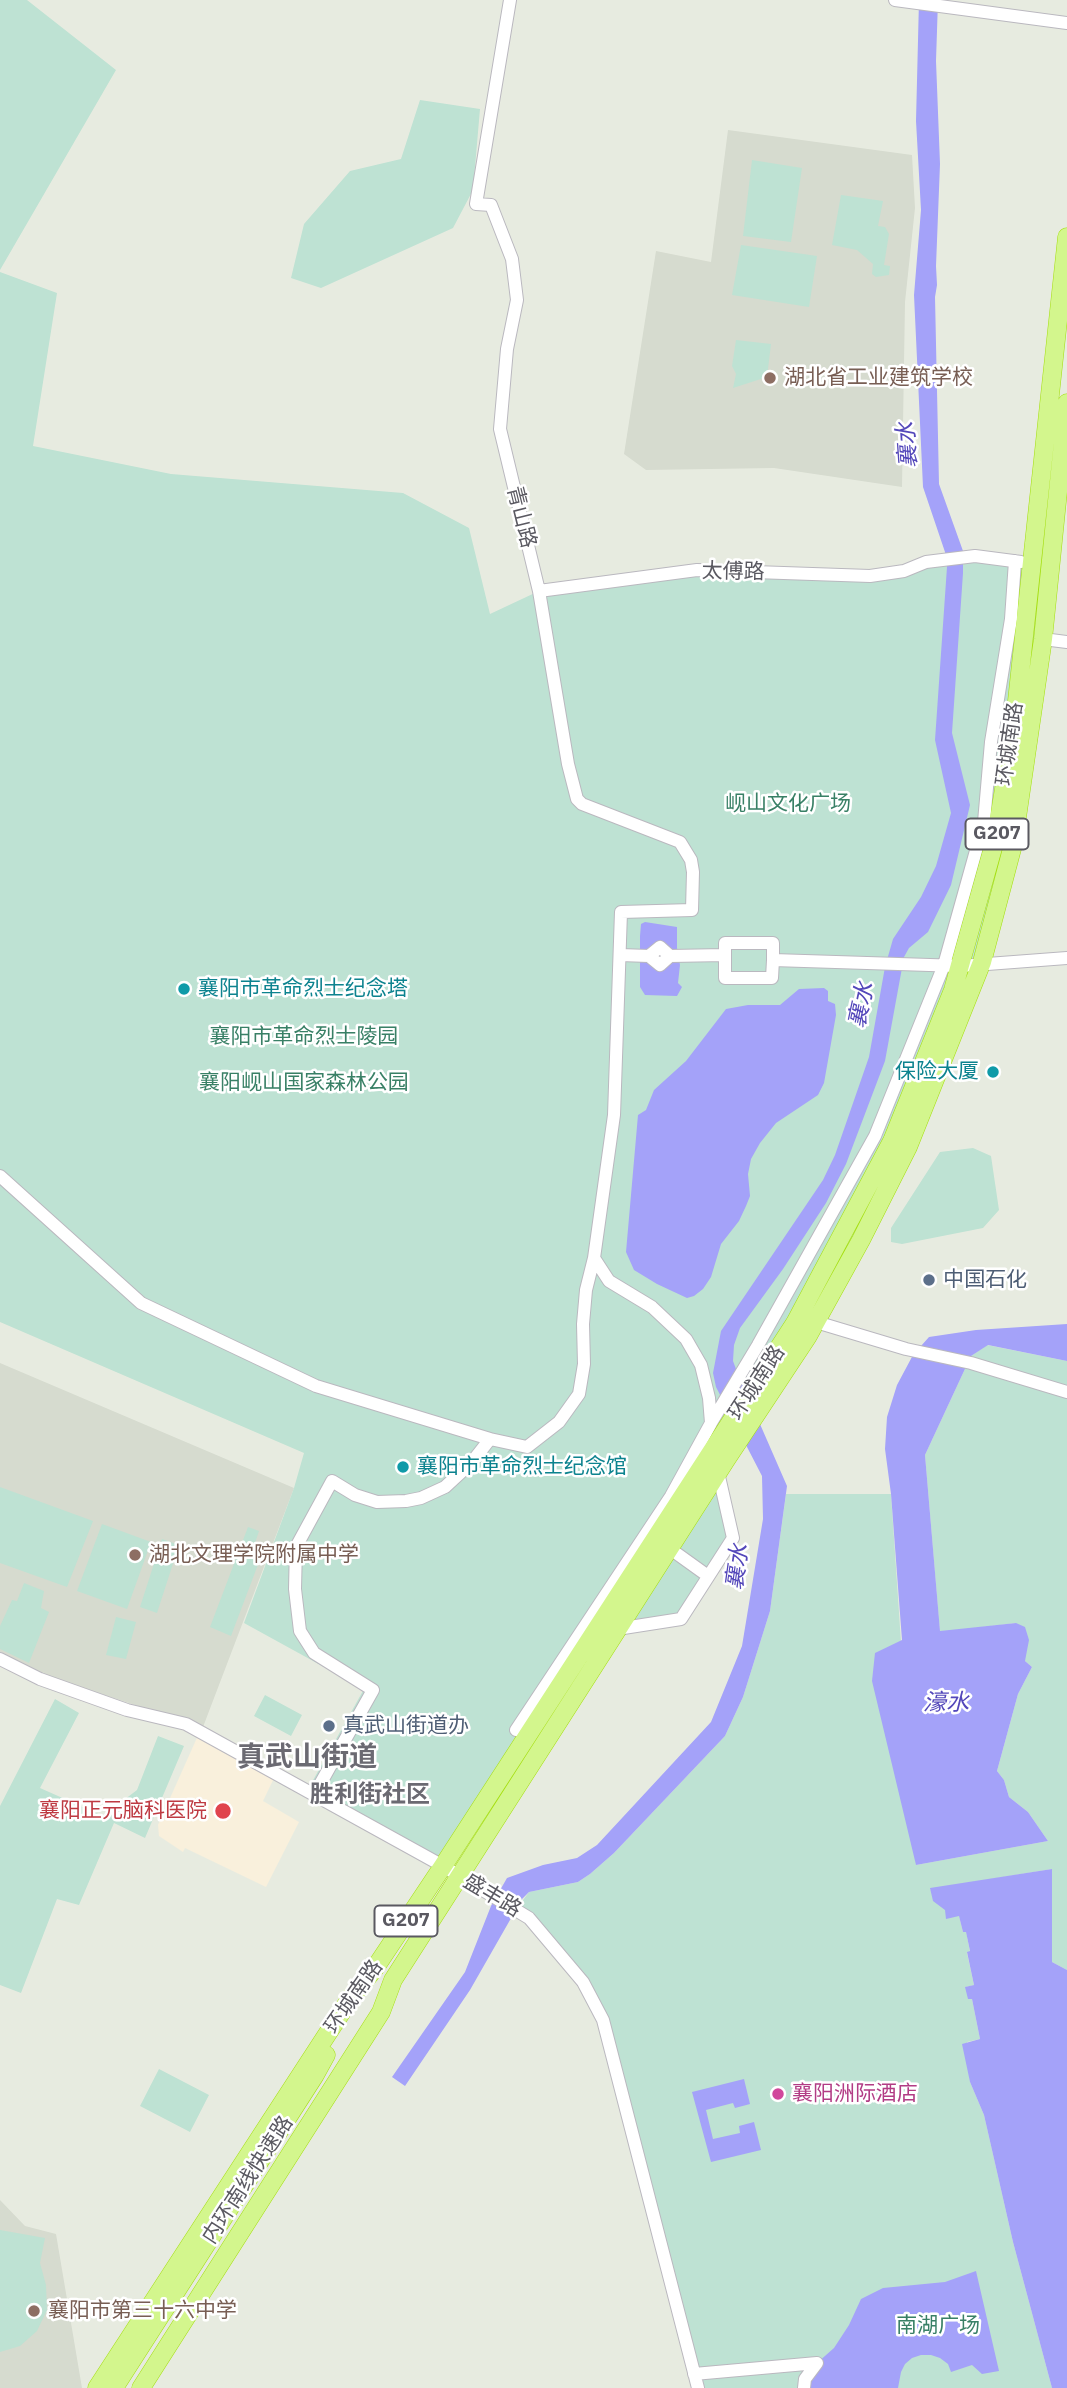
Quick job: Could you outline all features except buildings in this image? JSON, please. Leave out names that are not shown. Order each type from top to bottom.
[{"type":"highway","name":"环城南路","points":[[141,2388],[381,2012],[393,1980],[669,1548],[719,1461],[758,1381],[795,1323],[892,1140],[996,837],[1014,729],[1023,562],[1067,237]]},
{"type":"highway","name":"环城南路","points":[[97,2388],[352,1996],[375,1968],[719,1461],[764,1405],[816,1322],[908,1147],[982,962],[1013,845],[1043,639],[1067,403]]},
{"type":"highway","name":"内环南线快速路","points":[[128,2388],[320,2079],[357,1997],[375,1968]]},
{"type":"highway","name":"内环南线快速路","points":[[114,2388],[320,2079],[374,2012],[393,1980]]},
{"type":"street","name":"青山路","points":[[510,0],[476,204],[491,205],[512,259],[517,300],[507,349],[500,429],[539,592],[568,764],[577,799],[582,804],[680,842],[691,860],[693,872],[692,910],[621,912],[627,955]]},
{"type":"street","points":[[895,0],[1067,23]]},
{"type":"street","name":"太傅路","points":[[539,592],[697,570],[870,576],[904,571],[926,562],[975,556],[1023,562]]},
{"type":"street","points":[[1043,639],[1067,642]]},
{"type":"street","points":[[725,943],[773,943],[773,960],[772,978],[725,978],[725,943]]},
{"type":"street","points":[[0,1176],[141,1303],[316,1386],[490,1439],[527,1447],[559,1422],[579,1394],[584,1364],[586,1290],[594,1258],[614,1115],[627,955],[649,956],[660,947],[674,956],[725,955]]},
{"type":"street","points":[[773,960],[952,965],[1067,958]]},
{"type":"street","points":[[516,1730],[671,1496],[875,1136],[952,965]]},
{"type":"street","points":[[594,1258],[609,1281],[652,1307],[686,1339],[701,1365],[709,1398],[711,1423]]},
{"type":"street","points":[[816,1322],[906,1349],[971,1363],[1067,1392]]},
{"type":"street","points":[[314,1795],[373,1690],[314,1653],[300,1631],[295,1588],[296,1547],[332,1481],[355,1495],[377,1502],[421,1498],[445,1487],[472,1462],[490,1439]]},
{"type":"street","points":[[617,1629],[681,1619],[733,1538],[719,1461]]},
{"type":"street","points":[[669,1548],[708,1576]]},
{"type":"street","name":"盛丰路","points":[[0,1659],[40,1679],[127,1710],[186,1724],[443,1866],[529,1918],[583,1982],[603,2020],[698,2388]]},
{"type":"street","points":[[694,2374],[817,2363],[804,2379],[804,2388]]},
{"type":"shaded area","name":"湖北省工业建筑学校","points":[[728,130],[912,155],[915,208],[905,302],[902,487],[774,468],[646,470],[624,454],[656,251],[711,262]]},
{"type":"shaded area","name":"湖北文理学院附属中学","points":[[0,1363],[294,1488],[203,1727],[43,1675],[0,1652]]},
{"type":"shaded area","name":"襄阳正元脑科医院","points":[[200,1731],[276,1774],[263,1801],[299,1822],[266,1887],[185,1848],[183,1852],[159,1836],[158,1825]]},
{"type":"shaded area","name":"襄阳市第三十六中学","points":[[0,2200],[25,2226],[56,2234],[82,2388],[0,2388]]},
{"type":"green space","points":[[0,0],[27,0],[116,70],[0,270]]},
{"type":"green space","points":[[420,100],[480,109],[473,190],[453,228],[321,288],[291,278],[304,224],[350,171],[401,159]]},
{"type":"green space","points":[[752,160],[802,168],[791,242],[743,236]]},
{"type":"green space","points":[[841,195],[883,201],[878,226],[885,227],[889,234],[884,265],[890,266],[889,275],[876,277],[872,274],[873,264],[857,250],[832,245]]},
{"type":"green space","points":[[741,245],[817,256],[809,307],[732,295]]},
{"type":"green space","points":[[0,272],[57,293],[33,446],[171,474],[403,493],[469,528],[490,614],[539,591],[697,570],[870,576],[975,556],[1051,557],[1043,639],[982,962],[861,1240],[718,1472],[733,1538],[681,1619],[617,1629],[521,1780],[508,1772],[443,1866],[307,1791],[364,1689],[244,1623],[294,1488],[304,1453],[0,1322]]},
{"type":"green space","points":[[736,340],[771,344],[767,377],[733,388],[736,374],[732,366]]},
{"type":"green space","points":[[973,1148],[991,1156],[999,1210],[983,1228],[902,1244],[891,1242],[891,1228],[940,1152]]},
{"type":"green space","name":"南湖广场","points":[[987,1345],[1067,1361],[1067,1970],[1052,1962],[1052,1869],[930,1889],[959,1916],[963,1932],[966,1931],[970,1952],[967,1953],[974,1985],[966,1987],[972,1999],[980,2039],[967,2042],[970,2082],[984,2115],[1013,2242],[1052,2388],[698,2388],[603,2020],[583,1982],[515,1911],[529,1892],[578,1882],[590,1874],[614,1853],[725,1736],[743,1697],[770,1611],[786,1494],[891,1494],[916,1865],[1048,1841],[1028,1812],[1009,1797],[1004,1780],[997,1771],[1018,1694],[1032,1667],[1025,1661],[1016,1623],[940,1632],[925,1455],[971,1356]]},
{"type":"green space","points":[[0,1487],[93,1521],[67,1587],[0,1563]]},
{"type":"green space","points":[[102,1524],[151,1542],[127,1609],[77,1591]]},
{"type":"green space","points":[[248,1527],[259,1531],[255,1543],[265,1546],[231,1636],[210,1627]]},
{"type":"green space","points":[[162,1539],[179,1545],[157,1613],[140,1607]]},
{"type":"green space","points":[[24,1583],[44,1591],[41,1608],[49,1612],[29,1663],[0,1649],[0,1626],[12,1600],[17,1601]]},
{"type":"green space","points":[[116,1617],[136,1622],[126,1659],[106,1655]]},
{"type":"green space","points":[[265,1695],[302,1715],[291,1736],[254,1716]]},
{"type":"green space","points":[[55,1699],[79,1713],[40,1788],[103,1816],[137,1790],[158,1736],[184,1746],[145,1838],[114,1823],[79,1905],[57,1899],[21,1993],[0,1985],[0,1806]]},
{"type":"green space","points":[[159,2069],[209,2095],[190,2132],[140,2106]]},
{"type":"green space","points":[[0,2230],[45,2238],[40,2263],[46,2285],[47,2310],[37,2331],[20,2346],[0,2352]]},
{"type":"water","name":"襄水","points":[[919,0],[938,0],[936,61],[940,164],[935,297],[939,484],[963,551],[952,733],[970,805],[951,885],[928,932],[909,948],[904,957],[885,1061],[846,1164],[826,1203],[740,1328],[734,1345],[733,1361],[736,1369],[787,1486],[770,1611],[743,1697],[725,1736],[614,1853],[578,1882],[529,1892],[522,1899],[470,1990],[405,2086],[392,2077],[465,1972],[491,1906],[507,1878],[543,1865],[577,1858],[597,1845],[711,1722],[742,1646],[763,1519],[762,1476],[716,1387],[713,1373],[721,1331],[823,1180],[835,1155],[869,1057],[885,967],[893,939],[921,897],[936,866],[951,813],[935,740],[947,567],[945,552],[923,487],[914,295],[921,210],[916,121]]},
{"type":"water","points":[[645,922],[677,927],[680,965],[678,983],[682,987],[677,996],[645,995],[640,987],[640,936],[641,924]]},
{"type":"water","points":[[824,988],[828,991],[828,1001],[835,1004],[836,1015],[824,1083],[818,1095],[776,1123],[760,1143],[751,1159],[748,1174],[750,1196],[739,1221],[721,1244],[711,1277],[703,1289],[687,1298],[634,1270],[626,1252],[638,1115],[646,1110],[654,1090],[686,1061],[726,1009],[748,1005],[780,1005],[799,989]]},
{"type":"water","name":"濠水","points":[[1067,1324],[1067,1361],[988,1345],[971,1356],[925,1455],[940,1631],[1016,1623],[1025,1627],[1029,1640],[1025,1661],[1032,1667],[1018,1694],[997,1771],[1004,1780],[1009,1797],[1028,1812],[1048,1841],[916,1865],[872,1681],[875,1653],[902,1640],[885,1449],[887,1417],[897,1385],[913,1355],[929,1337],[976,1330]]},
{"type":"water","points":[[1052,1869],[1052,1962],[1067,1970],[1067,2388],[1052,2388],[1013,2242],[984,2115],[970,2082],[962,2044],[980,2039],[972,1999],[968,1999],[965,1987],[974,1985],[966,1932],[963,1932],[959,1916],[946,1919],[945,1910],[933,1901],[930,1888]]},
{"type":"water","points":[[744,2079],[750,2104],[735,2108],[733,2103],[706,2110],[713,2139],[740,2133],[739,2126],[754,2122],[761,2150],[711,2162],[692,2092]]},
{"type":"water","points":[[976,2271],[999,2371],[982,2374],[972,2365],[951,2372],[948,2364],[940,2358],[921,2355],[905,2364],[898,2388],[804,2388],[817,2363],[834,2348],[849,2325],[861,2299],[883,2288],[945,2282]]},
{"type":"place","name":"湖北省工业建筑学校","points":[[770,378]]},
{"type":"place","name":"襄阳市革命烈士纪念塔","points":[[184,989]]},
{"type":"place","name":"保险大厦","points":[[993,1072]]},
{"type":"place","name":"中国石化","points":[[929,1280]]},
{"type":"place","name":"襄阳市革命烈士纪念馆","points":[[403,1467]]},
{"type":"place","name":"湖北文理学院附属中学","points":[[135,1555]]},
{"type":"place","name":"真武山街道办","points":[[329,1726]]},
{"type":"place","name":"襄阳正元脑科医院","points":[[223,1811]]},
{"type":"place","name":"襄阳洲际酒店","points":[[778,2094]]},
{"type":"place","name":"襄阳市第三十六中学","points":[[34,2311]]},
{"type":"district","name":"真武山街道","points":[[307,1758]]},
{"type":"district","name":"胜利街社区","points":[[370,1795]]},
{"type":"park label","name":"岘山文化广场","points":[[788,804]]},
{"type":"park label","name":"襄阳市革命烈士陵园","points":[[304,1037]]},
{"type":"park label","name":"襄阳岘山国家森林公园","points":[[304,1083]]}]
